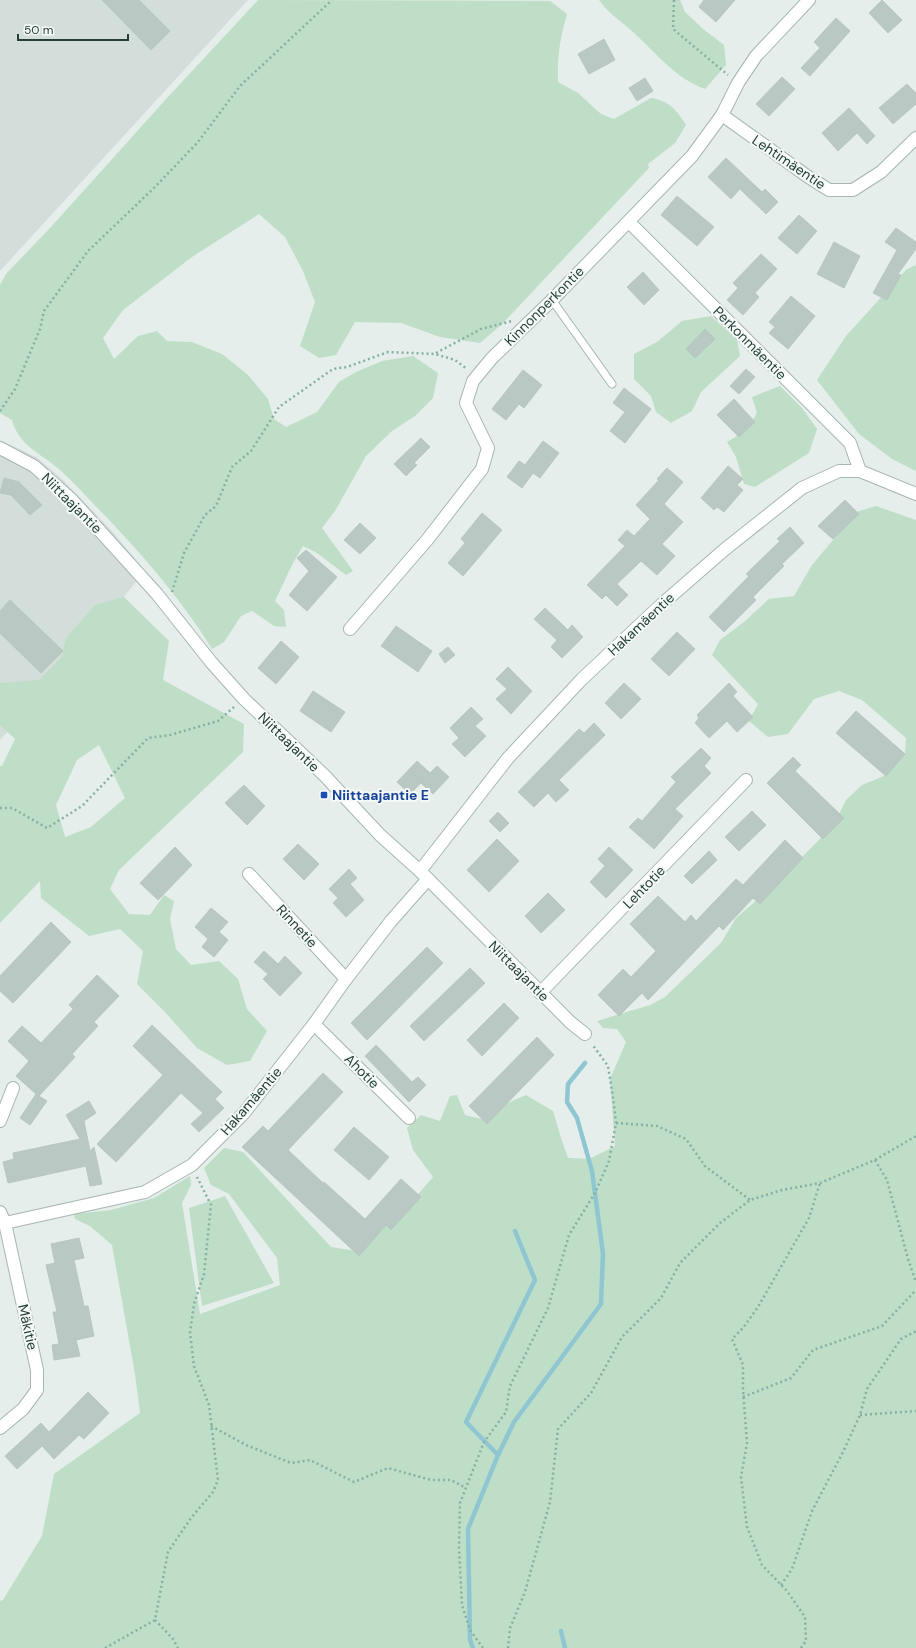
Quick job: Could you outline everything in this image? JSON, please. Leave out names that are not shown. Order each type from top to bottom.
[{"type":"street","name":"Kinnonperkontie","points":[[350,630],[427,540],[482,469],[488,448],[466,403],[473,381],[492,358],[552,300],[692,156],[722,115],[738,83],[756,56],[809,0]]},
{"type":"street","name":"Lehtimäentie","points":[[722,115],[829,190],[853,190],[881,172],[916,138]]},
{"type":"street","name":"Perkonmäentie","points":[[629,222],[850,443],[860,471]]},
{"type":"street","name":"Niittaajantie","points":[[0,448],[34,466],[59,488],[114,544],[211,662],[244,699],[325,776],[380,835],[424,875],[570,1022],[585,1034]]},
{"type":"street","name":"Hakamäentie","points":[[5,1224],[145,1192],[192,1165],[244,1113],[314,1024],[346,978],[391,921],[508,758],[582,678],[662,604],[724,550],[802,488],[839,471],[860,471],[916,494]]},
{"type":"street","name":"Lehtotie","points":[[540,992],[746,780]]},
{"type":"street","name":"Rinnetie","points":[[249,874],[346,978]]},
{"type":"street","name":"Ahotie","points":[[314,1024],[409,1118]]},
{"type":"street","points":[[0,1121],[13,1088]]},
{"type":"street","name":"Mäkitie","points":[[0,1212],[5,1224],[37,1370],[37,1390],[23,1409],[0,1428]]},
{"type":"lane","points":[[552,300],[612,384]]},
{"type":"path","points":[[0,411],[15,389],[40,329],[44,311],[88,251],[155,187],[198,142],[240,86],[332,0]]},
{"type":"path","points":[[674,0],[673,29],[738,83]]},
{"type":"path","points":[[435,354],[481,329],[520,319]]},
{"type":"path","points":[[167,607],[184,553],[205,515],[216,506],[232,467],[251,451],[279,407],[334,369],[347,367],[388,352],[435,354],[455,360],[477,376]]},
{"type":"path","points":[[0,808],[12,808],[48,828],[82,806],[148,738],[170,735],[218,721],[244,699]]},
{"type":"path","points":[[483,1648],[470,1630],[462,1605],[459,1548],[460,1502],[484,1442],[506,1412],[510,1386],[548,1308],[569,1235],[595,1193],[609,1161],[616,1123],[608,1066],[585,1034]]},
{"type":"path","points":[[616,1123],[657,1126],[686,1139],[705,1166],[750,1200]]},
{"type":"path","points":[[508,1648],[510,1628],[525,1592],[550,1502],[558,1429],[591,1393],[622,1338],[660,1298],[680,1263],[720,1223],[750,1200],[782,1190],[820,1183],[875,1160],[916,1136]]},
{"type":"path","points":[[875,1160],[887,1180],[908,1259],[916,1282]]},
{"type":"path","points":[[105,1648],[155,1620],[168,1552],[213,1492],[218,1480],[210,1426],[209,1405],[194,1366],[190,1333],[194,1304],[204,1274],[211,1205],[192,1165]]},
{"type":"path","points":[[801,1648],[806,1641],[805,1617],[780,1584],[762,1565],[747,1527],[741,1477],[747,1443],[743,1397],[743,1365],[732,1339],[743,1328],[758,1307],[809,1218],[820,1183]]},
{"type":"path","points":[[743,1397],[792,1378],[813,1350],[882,1326],[916,1290]]},
{"type":"path","points":[[780,1584],[792,1569],[812,1511],[843,1452],[860,1415],[867,1389],[900,1339],[916,1331]]},
{"type":"path","points":[[860,1415],[916,1411]]},
{"type":"path","points":[[210,1426],[246,1445],[290,1463],[310,1460],[354,1482],[388,1468],[431,1480],[451,1480],[466,1488]]},
{"type":"path","points":[[155,1620],[173,1639],[178,1648]]},
{"type":"shaded area","points":[[0,0],[248,0],[0,271]]},
{"type":"shaded area","points":[[0,440],[36,457],[61,478],[112,531],[145,571],[48,689],[0,740]]},
{"type":"green space","points":[[258,0],[550,1],[567,14],[562,31],[558,64],[558,82],[578,93],[601,114],[614,119],[651,98],[663,101],[672,107],[679,114],[686,125],[675,143],[648,164],[649,168],[502,324],[480,343],[440,337],[401,323],[355,322],[336,355],[319,358],[300,346],[315,302],[303,271],[285,237],[259,214],[192,257],[123,310],[103,338],[114,359],[138,336],[157,331],[167,341],[192,342],[222,354],[248,375],[268,399],[274,419],[286,427],[317,412],[339,382],[356,372],[382,361],[413,356],[438,373],[433,398],[415,416],[392,431],[366,456],[335,511],[322,528],[353,571],[346,575],[317,553],[303,546],[275,601],[284,610],[286,627],[274,626],[252,611],[241,616],[224,642],[212,649],[169,588],[137,550],[70,480],[54,465],[23,441],[12,420],[0,413],[0,285],[6,274],[51,227],[167,98]]},
{"type":"green space","points":[[599,0],[680,0],[685,12],[703,29],[724,45],[726,65],[705,89],[694,84],[675,72],[633,32],[611,14]]},
{"type":"green space","points":[[916,265],[916,471],[892,459],[859,434],[817,380],[846,336],[906,270]]},
{"type":"green space","points":[[711,316],[737,340],[740,356],[701,392],[692,411],[671,423],[656,412],[651,396],[634,379],[634,354],[657,342],[682,321]]},
{"type":"green space","points":[[780,386],[802,408],[817,429],[809,453],[755,487],[744,484],[736,457],[727,442],[747,430],[757,413],[752,397]]},
{"type":"green space","points":[[876,506],[916,520],[916,1648],[0,1648],[0,1601],[3,1600],[42,1536],[54,1474],[140,1413],[135,1374],[112,1245],[90,1226],[75,1219],[74,1214],[111,1210],[154,1198],[190,1176],[191,1185],[182,1203],[200,1314],[280,1285],[277,1258],[229,1194],[211,1185],[204,1168],[224,1148],[243,1152],[331,1247],[362,1252],[377,1230],[400,1215],[433,1177],[413,1150],[407,1128],[421,1115],[440,1121],[450,1096],[457,1095],[465,1115],[482,1119],[501,1106],[526,1095],[553,1111],[568,1158],[589,1159],[615,1146],[610,1079],[626,1042],[617,1029],[603,1028],[597,1021],[650,1005],[665,997],[721,943],[736,918],[770,889],[834,825],[846,800],[862,785],[884,776],[905,753],[906,738],[862,700],[839,691],[814,699],[788,734],[768,737],[749,721],[758,704],[712,655],[720,640],[744,622],[769,599],[794,596],[812,565],[853,513]]},
{"type":"green space","points":[[124,597],[169,641],[163,680],[244,724],[243,752],[119,870],[110,889],[129,914],[150,915],[164,895],[174,901],[170,919],[176,949],[191,965],[219,961],[238,979],[247,1009],[267,1031],[250,1061],[227,1065],[197,1048],[164,1011],[137,984],[143,951],[120,929],[89,936],[41,898],[40,881],[0,923],[0,766],[2,766],[15,739],[0,725],[0,683],[39,680],[62,657],[66,638],[95,605]],"holes":[[[99,745],[125,798],[91,827],[65,837],[56,805],[77,760]]]},
{"type":"green space","points":[[225,1196],[274,1283],[202,1306],[189,1208]]},
{"type":"building","points":[[102,0],[139,0],[170,31],[151,50]]},
{"type":"building","points":[[704,0],[735,0],[716,22],[699,7]]},
{"type":"building","points":[[882,0],[902,20],[888,33],[869,13]]},
{"type":"building","points":[[836,18],[850,31],[810,76],[801,68],[820,48],[814,42]]},
{"type":"building","points":[[604,39],[615,60],[589,74],[578,54]]},
{"type":"building","points":[[782,77],[795,89],[769,116],[756,104]]},
{"type":"building","points":[[645,78],[653,91],[637,101],[629,88]]},
{"type":"building","points":[[907,84],[916,93],[916,104],[893,124],[879,108]]},
{"type":"building","points":[[849,108],[875,136],[867,144],[857,133],[838,151],[822,133]]},
{"type":"building","points":[[726,158],[762,192],[765,189],[778,202],[766,214],[740,189],[731,199],[708,177]]},
{"type":"building","points":[[677,196],[714,227],[697,246],[661,215]]},
{"type":"building","points":[[799,215],[817,231],[797,254],[778,238]]},
{"type":"building","points":[[896,228],[916,242],[916,249],[898,274],[901,275],[887,300],[873,293],[897,250],[885,242]]},
{"type":"building","points":[[834,242],[860,256],[844,288],[817,274]]},
{"type":"building","points":[[761,254],[777,269],[755,293],[759,297],[743,315],[727,300],[738,288],[733,283]]},
{"type":"building","points":[[643,272],[659,290],[644,305],[627,287]]},
{"type":"building","points":[[791,296],[815,316],[788,349],[769,333],[775,327],[769,322]]},
{"type":"building","points":[[705,329],[715,339],[695,358],[686,349]]},
{"type":"building","points":[[746,369],[755,377],[739,394],[730,386]]},
{"type":"building","points":[[523,370],[542,385],[524,408],[519,404],[506,420],[492,409]]},
{"type":"building","points":[[624,388],[651,409],[625,443],[610,431],[625,412],[613,403]]},
{"type":"building","points":[[734,399],[755,422],[739,437],[717,415]]},
{"type":"building","points":[[421,438],[430,447],[414,463],[417,465],[406,476],[394,464]]},
{"type":"building","points":[[543,441],[559,453],[540,478],[533,473],[522,488],[507,477],[519,461],[525,465]]},
{"type":"building","points":[[728,466],[743,479],[737,485],[743,490],[724,512],[717,507],[714,510],[701,498]]},
{"type":"building","points":[[667,468],[683,482],[664,504],[683,522],[662,544],[675,556],[657,575],[641,561],[617,584],[628,595],[617,606],[606,595],[602,599],[587,585],[625,546],[618,540],[627,530],[634,536],[650,519],[636,505],[659,480],[657,479]]},
{"type":"building","points":[[4,478],[19,482],[42,505],[30,515],[11,495],[0,493]]},
{"type":"building","points":[[845,500],[859,514],[833,539],[818,526]]},
{"type":"building","points":[[482,513],[502,530],[463,576],[448,563],[465,543],[461,539]]},
{"type":"building","points":[[360,523],[376,538],[360,554],[344,540]]},
{"type":"building","points":[[790,527],[804,543],[782,564],[784,566],[753,597],[756,600],[724,632],[709,617],[749,576],[746,574],[780,541],[777,539]]},
{"type":"building","points":[[306,550],[337,577],[307,611],[289,595],[309,571],[297,558]]},
{"type":"building","points":[[10,600],[63,651],[41,673],[0,633],[0,611]]},
{"type":"building","points":[[545,608],[568,630],[572,625],[583,637],[562,658],[551,647],[557,640],[534,619]]},
{"type":"building","points":[[396,626],[432,651],[418,672],[381,646]]},
{"type":"building","points":[[677,632],[695,649],[669,676],[651,659]]},
{"type":"building","points":[[281,641],[299,657],[276,684],[258,668]]},
{"type":"building","points":[[448,647],[455,655],[445,663],[439,654]]},
{"type":"building","points":[[508,667],[532,691],[511,714],[496,699],[507,689],[496,679]]},
{"type":"building","points":[[624,683],[641,699],[621,719],[605,703]]},
{"type":"building","points":[[729,683],[737,692],[733,696],[753,717],[737,732],[727,721],[709,738],[695,723],[699,718],[697,715]]},
{"type":"building","points":[[313,691],[345,712],[331,732],[300,711]]},
{"type":"building","points":[[471,707],[483,719],[475,726],[486,736],[465,757],[452,744],[459,738],[450,728]]},
{"type":"building","points":[[856,711],[905,754],[886,776],[836,733]]},
{"type":"building","points":[[594,723],[605,735],[559,780],[569,790],[556,802],[548,793],[534,807],[518,792],[579,729],[584,733]]},
{"type":"building","points":[[701,748],[711,758],[704,766],[711,773],[675,809],[683,816],[654,849],[629,827],[638,818],[642,821],[676,782],[671,777]]},
{"type":"building","points":[[793,757],[801,765],[795,771],[844,818],[823,839],[767,783]]},
{"type":"building","points":[[417,761],[430,773],[437,766],[449,777],[433,794],[421,783],[410,794],[397,782]]},
{"type":"building","points":[[244,785],[265,806],[247,825],[225,803]]},
{"type":"building","points":[[752,811],[766,825],[739,851],[725,837]]},
{"type":"building","points":[[498,812],[509,823],[500,832],[489,821]]},
{"type":"building","points":[[497,839],[519,861],[489,892],[467,870]]},
{"type":"building","points":[[785,840],[803,858],[760,904],[753,898],[723,930],[719,926],[648,1000],[642,993],[619,1016],[598,995],[623,969],[631,977],[656,951],[630,924],[658,896],[685,922],[691,915],[696,921],[736,879],[743,885]]},
{"type":"building","points":[[298,844],[319,864],[304,880],[283,859]]},
{"type":"building","points":[[175,847],[192,865],[158,900],[140,883]]},
{"type":"building","points":[[609,847],[633,870],[606,898],[590,882],[605,866],[598,859]]},
{"type":"building","points":[[709,851],[717,860],[692,884],[684,876]]},
{"type":"building","points":[[349,869],[357,878],[350,884],[364,900],[346,917],[333,903],[338,898],[329,889]]},
{"type":"building","points":[[548,893],[565,910],[541,933],[525,916]]},
{"type":"building","points":[[211,908],[228,922],[219,932],[228,940],[214,957],[202,947],[208,939],[195,927]]},
{"type":"building","points":[[51,922],[71,942],[13,1003],[0,991],[0,976]]},
{"type":"building","points":[[427,947],[443,963],[367,1040],[351,1023]]},
{"type":"building","points":[[264,951],[278,964],[285,956],[302,973],[280,996],[263,979],[268,974],[254,962]]},
{"type":"building","points":[[470,968],[485,983],[424,1041],[410,1026]]},
{"type":"building","points":[[97,975],[119,996],[94,1022],[98,1026],[72,1054],[75,1057],[39,1096],[47,1101],[30,1125],[20,1118],[36,1094],[16,1076],[29,1061],[8,1041],[22,1026],[41,1043],[73,1009],[69,1005]]},
{"type":"building","points":[[504,1003],[519,1018],[482,1056],[467,1040]]},
{"type":"building","points":[[152,1025],[222,1092],[215,1099],[224,1108],[199,1132],[191,1124],[203,1113],[181,1093],[116,1162],[97,1144],[163,1075],[133,1046]]},
{"type":"building","points":[[537,1037],[554,1055],[487,1124],[469,1106]]},
{"type":"building","points":[[376,1045],[412,1082],[418,1077],[426,1085],[409,1102],[365,1056]]},
{"type":"building","points":[[323,1073],[343,1092],[288,1150],[323,1183],[324,1182],[365,1219],[401,1179],[421,1197],[391,1230],[386,1225],[359,1256],[242,1147],[263,1126],[268,1131]]},
{"type":"building","points":[[89,1101],[96,1113],[84,1121],[90,1151],[94,1147],[102,1184],[90,1186],[86,1166],[8,1183],[3,1162],[14,1159],[13,1153],[80,1139],[66,1115]]},
{"type":"building","points":[[354,1127],[389,1157],[369,1180],[334,1150]]},
{"type":"building","points":[[79,1238],[84,1258],[74,1260],[84,1306],[88,1306],[94,1336],[76,1340],[80,1356],[54,1360],[52,1345],[59,1344],[53,1312],[57,1312],[46,1265],[55,1263],[51,1244]]},
{"type":"building","points":[[88,1392],[109,1413],[84,1439],[79,1435],[54,1459],[42,1446],[17,1469],[5,1456],[41,1423],[49,1432]]},
{"type":"waterway","points":[[473,1648],[470,1640],[468,1529],[498,1455],[514,1422],[601,1304],[603,1254],[592,1171],[577,1118],[567,1102],[568,1084],[585,1063]]},
{"type":"waterway","points":[[498,1455],[466,1422],[535,1280],[515,1231]]},
{"type":"waterway","points":[[561,1631],[565,1648]]},
{"type":"place","name":"Niittaajantie E","points":[[324,795]]}]
